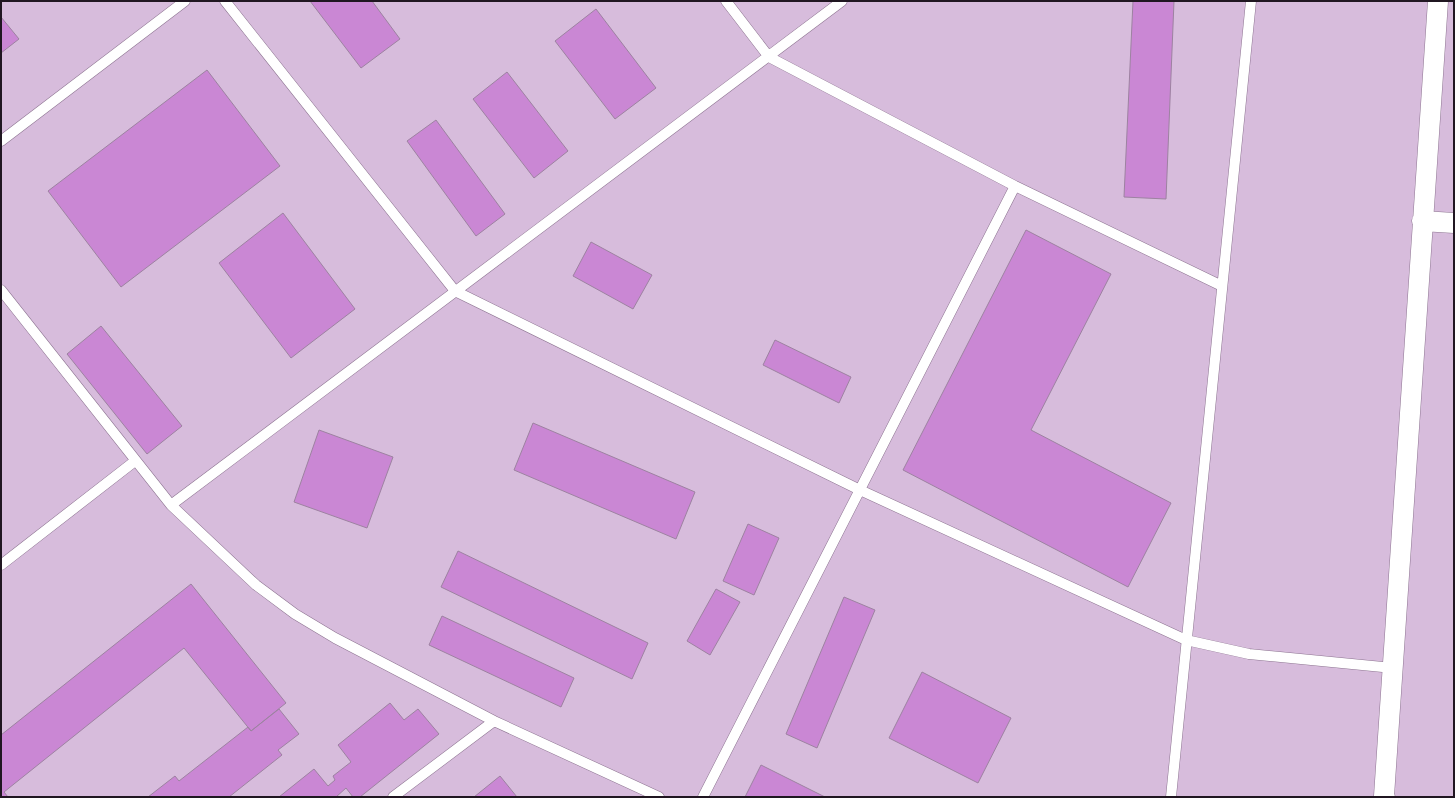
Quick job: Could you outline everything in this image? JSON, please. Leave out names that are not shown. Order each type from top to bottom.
[{"type":"street","points":[[1385,797],[1422,221],[1438,1]]},
{"type":"street","points":[[1422,221],[1454,223]]},
{"type":"lane","points":[[1,141],[185,1]]},
{"type":"lane","points":[[225,1],[455,291],[860,490],[1186,640],[1249,654],[1393,668]]},
{"type":"lane","points":[[726,1],[769,57],[1015,186],[1222,286]]},
{"type":"lane","points":[[171,505],[842,1]]},
{"type":"lane","points":[[1171,797],[1251,1]]},
{"type":"lane","points":[[703,797],[1015,186]]},
{"type":"lane","points":[[1,290],[171,505],[256,585],[295,614],[335,638],[494,721],[659,797]]},
{"type":"lane","points":[[1,565],[135,461]]},
{"type":"lane","points":[[393,797],[494,721]]},
{"type":"building","points":[[310,1],[372,1],[400,39],[361,68]]},
{"type":"building","points":[[1133,1],[1174,1],[1166,199],[1124,197]]},
{"type":"building","points":[[596,9],[656,88],[615,119],[555,41]]},
{"type":"building","points":[[1,17],[19,39],[1,53]]},
{"type":"building","points":[[207,70],[280,166],[121,287],[48,191]]},
{"type":"building","points":[[507,72],[568,151],[534,178],[473,99]]},
{"type":"building","points":[[436,120],[505,214],[476,236],[407,141]]},
{"type":"building","points":[[283,213],[355,309],[291,358],[219,263]]},
{"type":"building","points":[[1026,230],[1111,274],[1031,430],[1171,503],[1128,587],[903,470]]},
{"type":"building","points":[[591,242],[652,275],[633,309],[573,276]]},
{"type":"building","points":[[101,326],[182,426],[147,454],[67,354]]},
{"type":"building","points":[[775,340],[851,377],[839,403],[763,365]]},
{"type":"building","points":[[533,423],[695,492],[676,539],[514,470]]},
{"type":"building","points":[[319,430],[393,457],[367,528],[294,502]]},
{"type":"building","points":[[748,524],[779,538],[754,595],[723,581]]},
{"type":"building","points":[[458,551],[648,643],[632,679],[441,587]]},
{"type":"building","points":[[191,584],[286,703],[251,731],[184,648],[4,792],[8,797],[1,797],[1,735]]},
{"type":"building","points":[[716,589],[740,602],[710,655],[687,641]]},
{"type":"building","points":[[844,597],[875,610],[817,748],[786,734]]},
{"type":"building","points":[[442,616],[574,678],[561,707],[429,645]]},
{"type":"building","points":[[922,672],[1011,718],[978,783],[889,738]]},
{"type":"building","points":[[390,703],[404,720],[418,709],[439,734],[360,797],[353,797],[346,788],[336,797],[279,797],[314,769],[328,786],[335,780],[333,776],[351,762],[338,745]]},
{"type":"building","points":[[279,709],[299,734],[278,750],[282,755],[229,797],[148,797],[175,776],[179,781],[248,727],[251,731]]},
{"type":"building","points":[[761,765],[825,797],[745,797]]},
{"type":"building","points":[[500,776],[517,797],[474,797]]}]
